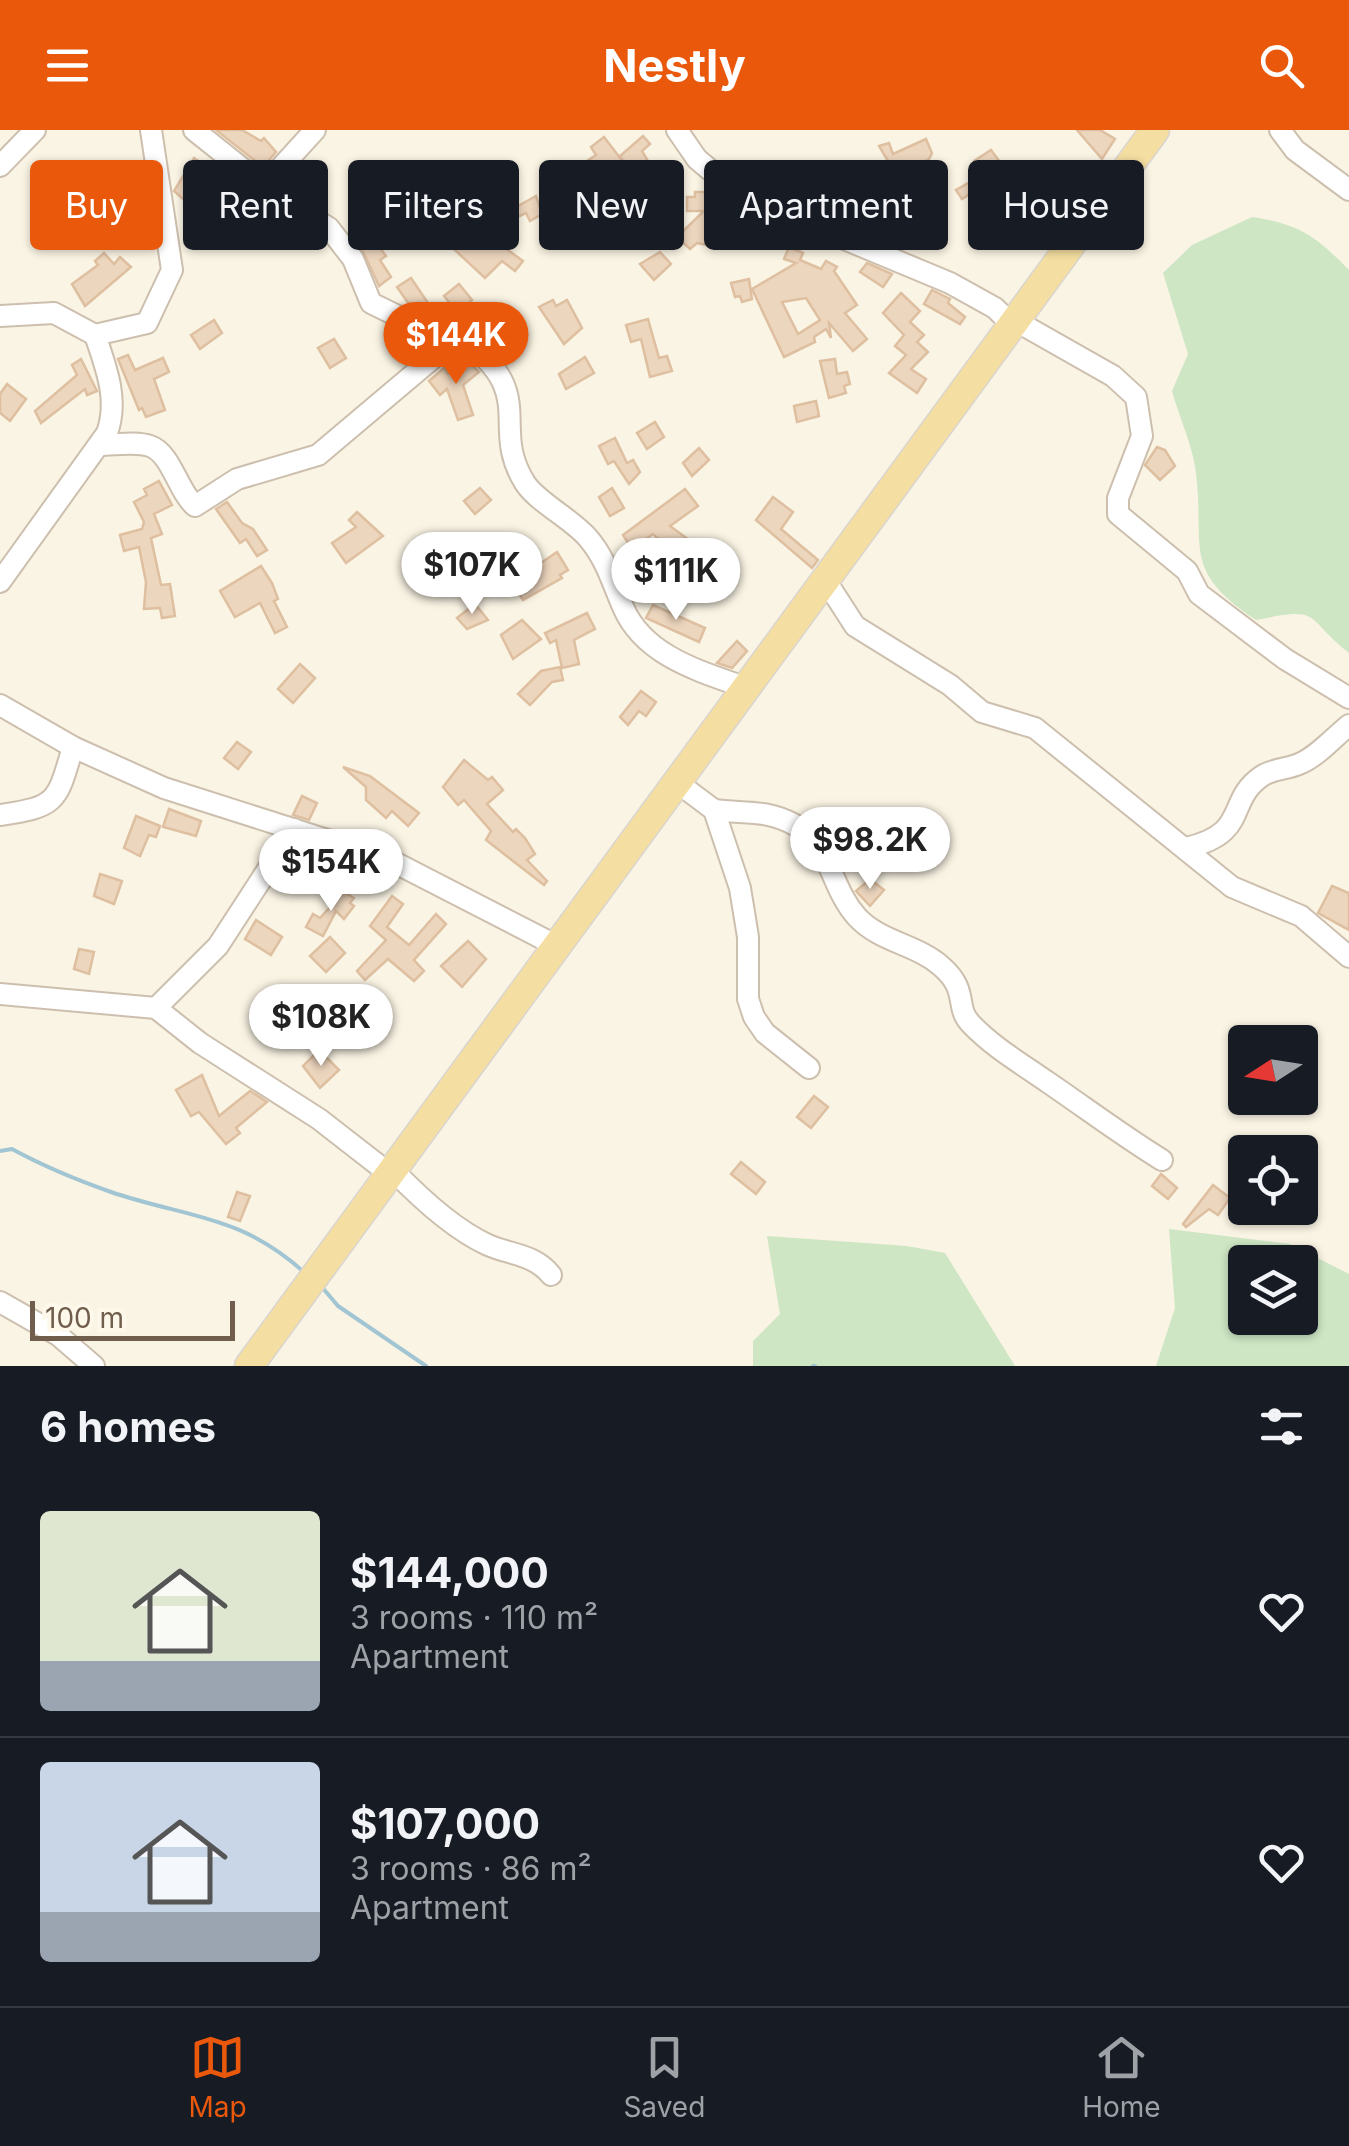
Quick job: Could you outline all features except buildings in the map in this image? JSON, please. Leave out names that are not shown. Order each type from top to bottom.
[{"type":"main road","points":[[249,1366],[1155,130]]},
{"type":"street","points":[[0,166],[35,130]]},
{"type":"street","points":[[0,316],[54,313],[95,335],[147,323],[171,279],[150,130]]},
{"type":"street","points":[[288,160],[315,130]]},
{"type":"street","points":[[677,130],[697,159],[742,196],[950,283],[1113,376],[1136,397],[1142,436],[1118,498],[1118,514],[1187,570],[1199,594],[1284,659],[1349,698]]},
{"type":"street","points":[[1280,130],[1295,150],[1349,190]]},
{"type":"street","points":[[203,133],[234,160]]},
{"type":"street","points":[[328,227],[353,259],[372,303],[416,325],[460,336],[490,359],[512,404],[514,458],[526,484],[561,511],[601,555],[634,629],[648,646],[747,688]]},
{"type":"street","points":[[0,582],[100,445],[114,416],[107,371],[95,335]]},
{"type":"street","points":[[100,445],[148,445],[159,451],[186,498],[195,506],[202,504],[237,479],[318,454],[431,365],[460,336]]},
{"type":"street","points":[[0,544],[19,557]]},
{"type":"street","points":[[824,578],[854,626],[950,685],[982,712],[1035,728],[1232,886],[1300,916],[1349,957]]},
{"type":"street","points":[[0,705],[73,746],[164,788],[390,860],[557,946]]},
{"type":"street","points":[[1186,848],[1208,843],[1228,830],[1248,792],[1262,776],[1303,763],[1349,725]]},
{"type":"street","points":[[0,816],[42,809],[56,795],[73,746]]},
{"type":"street","points":[[678,783],[714,810],[740,888],[748,937],[748,999],[754,1017],[809,1068]]},
{"type":"street","points":[[714,810],[767,812],[796,826],[826,854],[837,887],[856,916],[877,934],[910,946],[941,966],[962,987],[967,1021],[1000,1052],[1162,1160]]},
{"type":"street","points":[[156,1008],[218,946],[294,830]]},
{"type":"street","points":[[0,994],[156,1008],[200,1043],[318,1119],[488,1245],[516,1251],[551,1276]]},
{"type":"street","points":[[0,1302],[58,1335],[94,1366]]},
{"type":"green space","points":[[1252,217],[1306,233],[1349,270],[1349,653],[1303,615],[1256,620],[1216,587],[1201,556],[1194,463],[1172,391],[1188,354],[1163,273],[1192,245]]},
{"type":"green space","points":[[1169,1229],[1292,1245],[1228,1245],[1228,1335],[1318,1335],[1318,1258],[1349,1274],[1349,1366],[1156,1366],[1175,1308]]},
{"type":"green space","points":[[767,1236],[907,1246],[945,1253],[1015,1366],[753,1366],[753,1341],[780,1314]]},
{"type":"waterway","points":[[0,1151],[12,1149],[111,1192],[236,1229],[282,1254],[306,1274]]},
{"type":"waterway","points":[[321,1286],[338,1306],[426,1366]]}]
